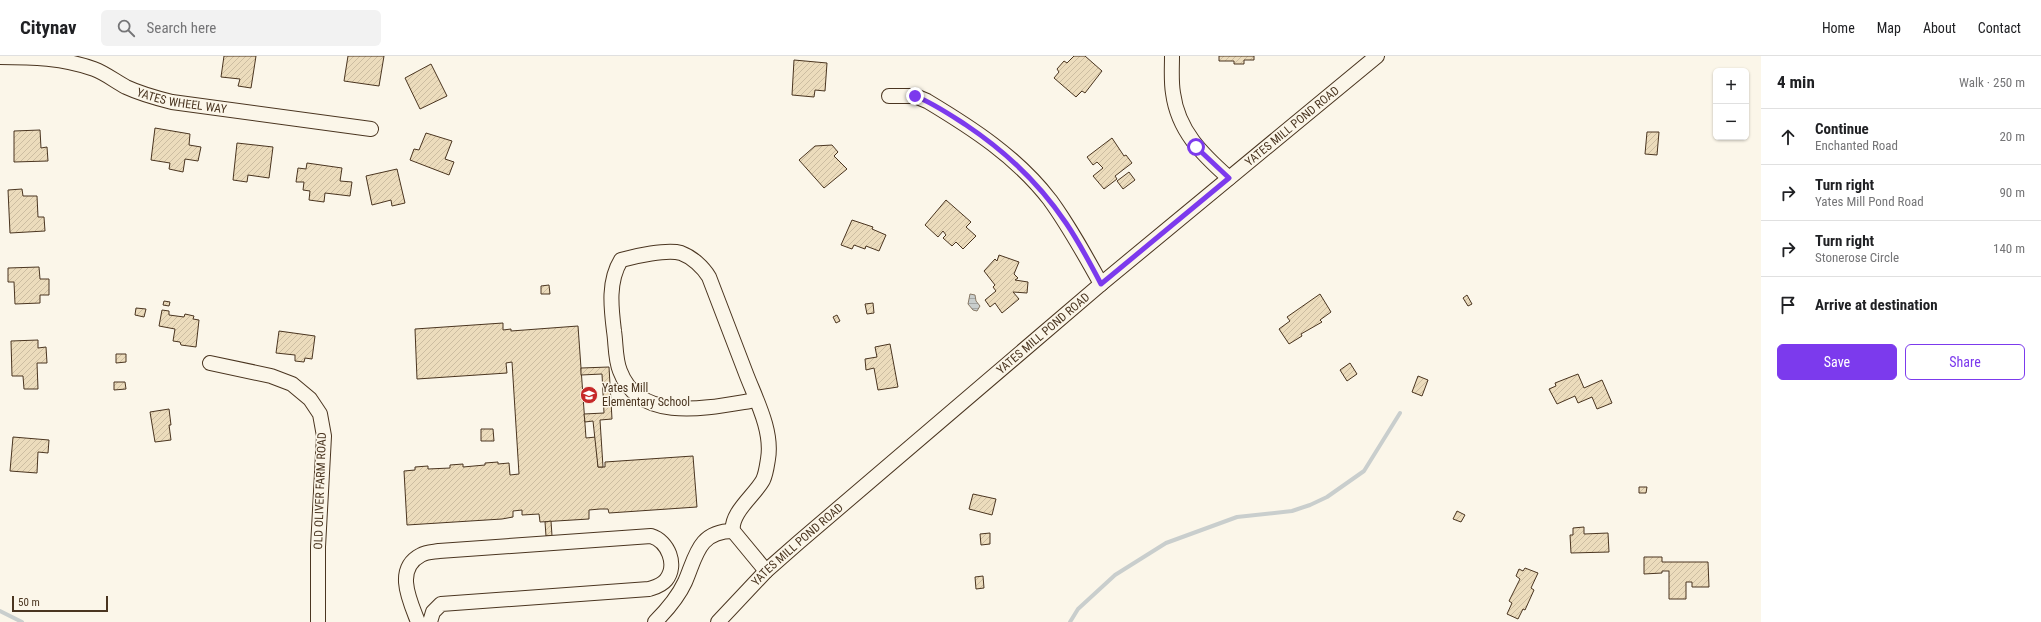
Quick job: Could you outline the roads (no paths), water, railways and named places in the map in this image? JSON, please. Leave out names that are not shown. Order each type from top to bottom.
[{"type":"street","points":[[1172,56],[1172,92],[1180,121],[1196,147],[1229,178]]},
{"type":"street","name":"YATES MILL POND ROAD","points":[[718,622],[766,571],[1101,284],[1377,56]]},
{"type":"street","name":"YATES WHEEL WAY","points":[[0,57],[46,58],[71,62],[96,69],[126,87],[148,96],[179,104],[371,129]]},
{"type":"street","points":[[889,96],[915,96],[927,101],[996,146],[1030,178],[1049,199],[1066,223],[1101,284]]},
{"type":"street","points":[[756,400],[699,409],[662,406],[644,401],[630,389],[619,370],[614,328],[612,283],[615,271],[621,260],[639,255],[680,253],[695,261],[704,269],[709,277],[756,400],[766,428],[770,447],[764,478],[756,491],[734,517],[733,531],[766,571]]},
{"type":"street","name":"OLD OLIVER FARM ROAD","points":[[210,363],[271,376],[292,384],[310,399],[320,414],[324,436],[318,547],[318,622]]},
{"type":"street","points":[[655,622],[675,599],[684,583],[693,557],[702,544],[710,537],[723,531],[733,531]]},
{"type":"street","points":[[418,622],[408,597],[406,572],[411,562],[421,554],[439,551],[651,536],[658,538],[663,544],[671,561],[670,572],[666,580],[660,585],[649,590],[441,604],[432,612],[430,622]]},
{"type":"waterway","points":[[1070,622],[1078,609],[1115,575],[1166,543],[1237,517],[1292,511],[1327,497],[1364,471],[1400,413]]},
{"type":"waterway","points":[[0,611],[22,622]]},
{"type":"place","name":"Yates Mill Elementary School","points":[[589,395]]}]
